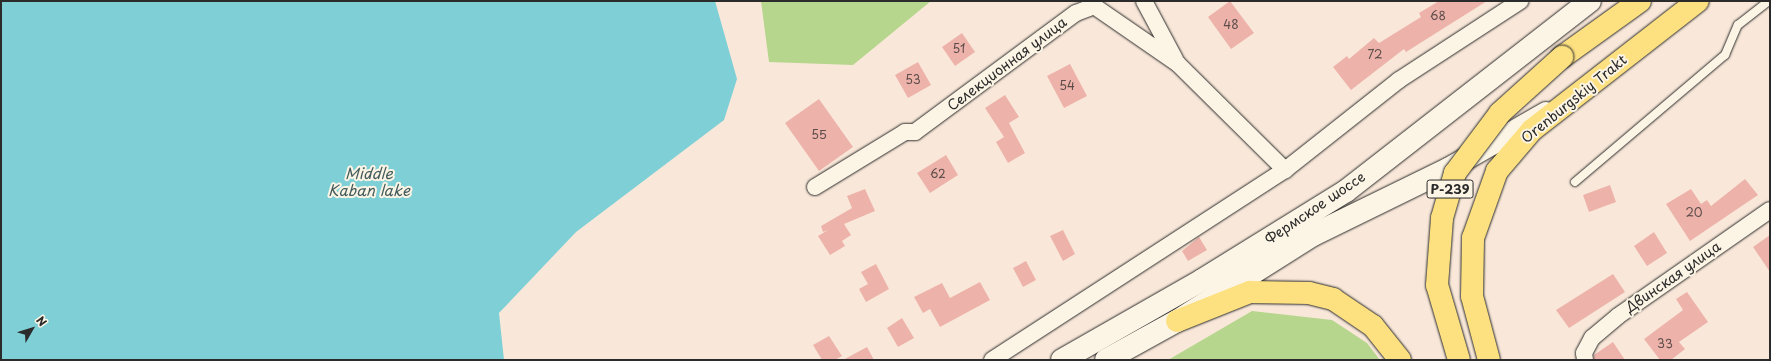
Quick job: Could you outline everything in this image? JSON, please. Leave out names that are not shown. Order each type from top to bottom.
[{"type":"main road","name":"Фермское шоссе","points":[[1062,360],[1202,280],[1346,191],[1590,1]]},
{"type":"main road","name":"Р-239","points":[[1458,360],[1437,285],[1442,218],[1455,174],[1500,113],[1562,57],[1640,1]]},
{"type":"main road","name":"Orenburgskiy Trakt","points":[[1489,360],[1472,296],[1474,238],[1484,202],[1497,171],[1532,130],[1698,1]]},
{"type":"main road","name":"Фермское шоссе","points":[[1106,360],[1177,321],[1313,235],[1448,169],[1574,96]]},
{"type":"main road","points":[[1177,321],[1250,292],[1309,293],[1333,299],[1373,326],[1400,360]]},
{"type":"street","points":[[1144,1],[1178,64],[1285,170]]},
{"type":"street","points":[[992,360],[1285,170],[1399,80],[1520,1]]},
{"type":"street","name":"Селекционная улица","points":[[815,187],[905,132],[915,132],[1076,12],[1094,6],[1178,64]]},
{"type":"street","name":"Двинская улица","points":[[1584,356],[1592,338],[1618,316],[1770,210]]},
{"type":"lane","points":[[1574,182],[1725,55],[1738,25],[1769,1]]},
{"type":"green space","points":[[761,1],[931,1],[853,65],[769,62]]},
{"type":"green space","points":[[1252,311],[1332,320],[1367,343],[1380,360],[1168,360]]},
{"type":"water","name":"Middle Kaban lake","points":[[1,1],[715,1],[737,79],[724,120],[576,232],[499,313],[504,360],[1,360]]},
{"type":"building","points":[[1230,1],[1254,33],[1231,49],[1208,17]]},
{"type":"building","points":[[1439,1],[1487,1],[1406,52],[1404,49],[1351,90],[1333,67],[1347,56],[1349,59],[1374,38],[1379,43],[1421,17],[1419,13]]},
{"type":"building","points":[[962,33],[975,52],[955,66],[942,47]]},
{"type":"building","points":[[918,62],[931,85],[908,98],[895,75]]},
{"type":"building","points":[[1070,64],[1087,96],[1064,108],[1047,76]]},
{"type":"building","points":[[1005,95],[1019,117],[1009,123],[1025,153],[1008,163],[996,142],[1004,137],[985,108]]},
{"type":"building","points":[[819,99],[853,147],[819,171],[785,123]]},
{"type":"building","points":[[946,155],[958,175],[930,193],[917,173]]},
{"type":"building","points":[[1745,179],[1758,195],[1690,241],[1666,204],[1691,189],[1701,204],[1707,200],[1711,206]]},
{"type":"building","points":[[1610,185],[1616,202],[1589,212],[1583,195]]},
{"type":"building","points":[[865,189],[875,211],[844,224],[851,235],[842,241],[845,246],[830,255],[818,236],[828,230],[823,232],[821,226],[852,208],[847,196]]},
{"type":"building","points":[[1063,230],[1075,254],[1063,261],[1050,236]]},
{"type":"building","points":[[1654,232],[1667,253],[1647,266],[1634,246]]},
{"type":"building","points":[[1770,235],[1770,272],[1753,247]]},
{"type":"building","points":[[1199,237],[1207,250],[1188,261],[1182,251]]},
{"type":"building","points":[[1026,261],[1036,280],[1023,287],[1013,268]]},
{"type":"building","points":[[876,264],[889,289],[866,302],[859,289],[868,284],[861,272]]},
{"type":"building","points":[[1613,274],[1625,292],[1569,328],[1556,310]]},
{"type":"building","points":[[980,282],[990,300],[940,327],[930,309],[923,313],[914,297],[942,283],[950,298]]},
{"type":"building","points":[[1687,292],[1708,322],[1679,342],[1685,349],[1671,360],[1660,360],[1644,339],[1683,310],[1676,299]]},
{"type":"building","points":[[902,318],[914,338],[898,347],[887,328]]},
{"type":"building","points":[[829,336],[842,356],[835,360],[822,360],[813,345]]},
{"type":"building","points":[[1613,342],[1625,360],[1594,360],[1594,355]]},
{"type":"building","points":[[867,347],[874,360],[843,360]]}]
